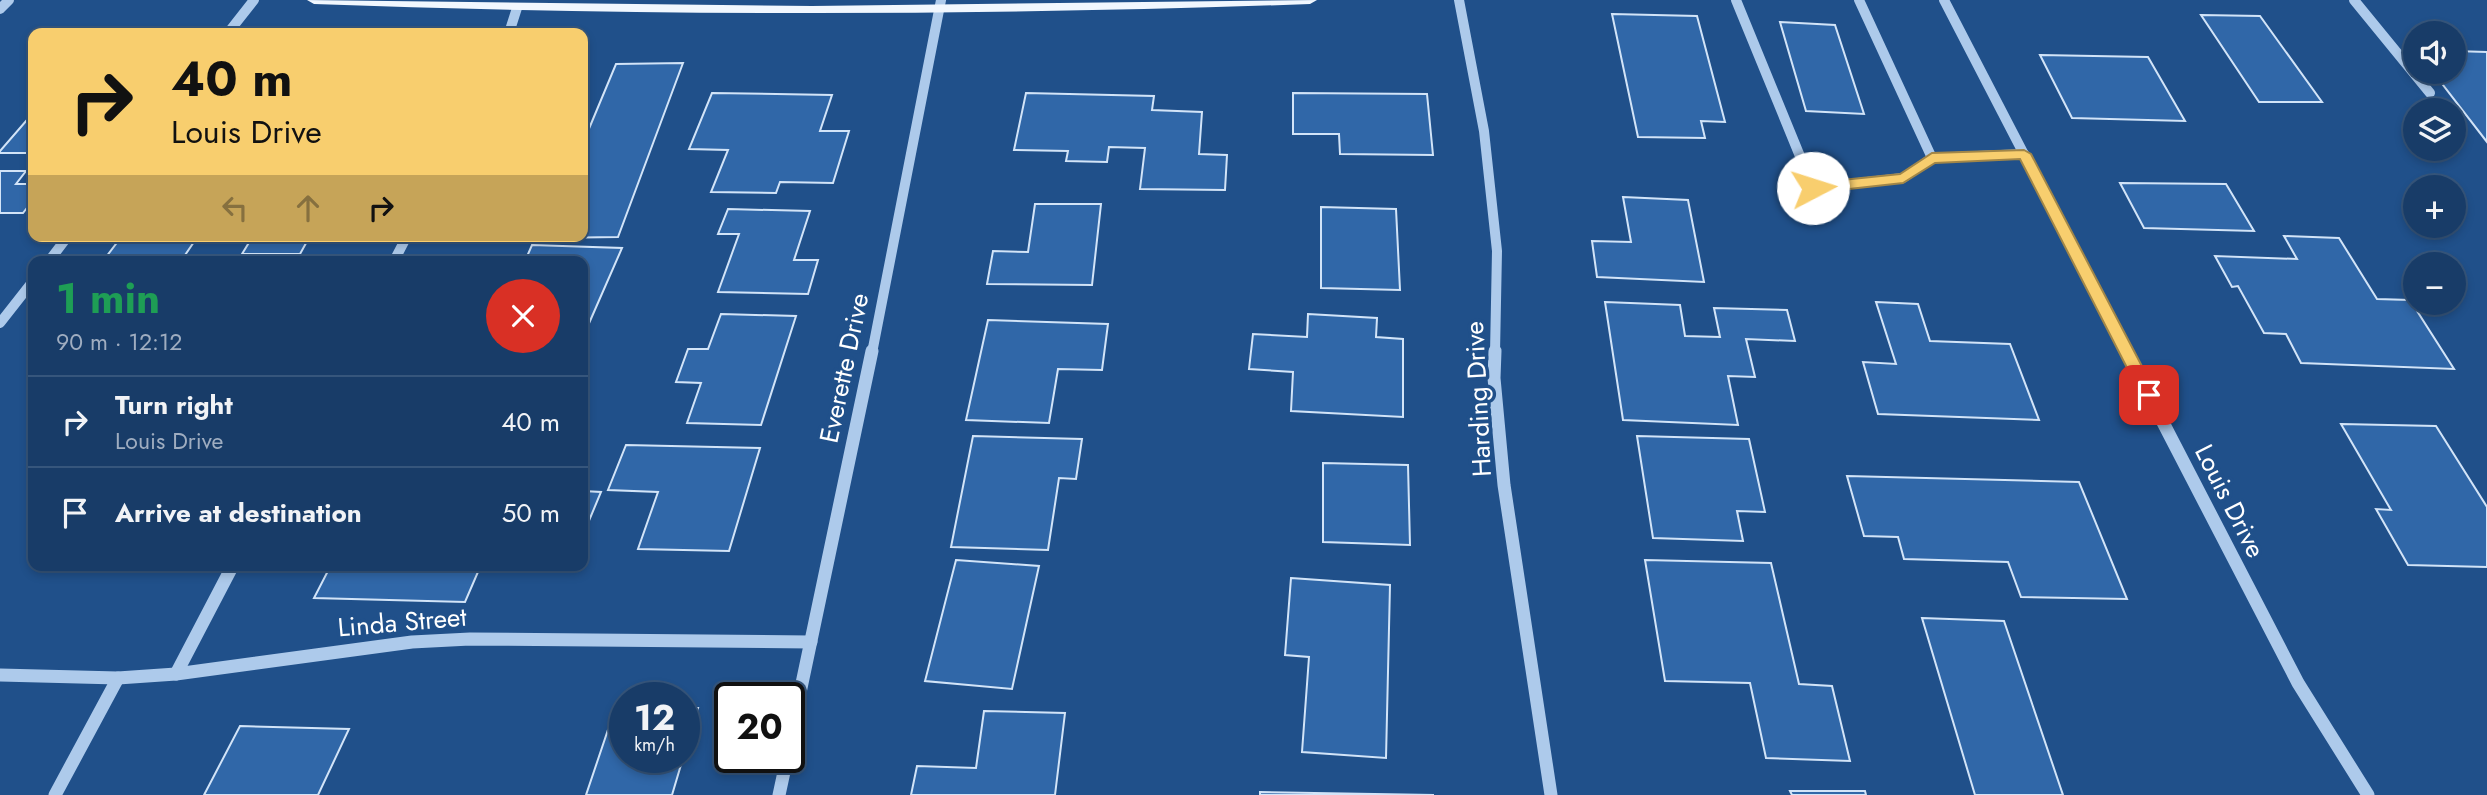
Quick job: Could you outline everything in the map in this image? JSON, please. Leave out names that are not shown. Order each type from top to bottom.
[{"type":"main road","points":[[314,0],[517,8],[1310,0]]},
{"type":"street","points":[[0,9],[9,0]]},
{"type":"street","points":[[232,28],[254,0]]},
{"type":"street","name":"Harding Drive","points":[[1459,0],[1483,131],[1497,251],[1494,378],[1504,485],[1550,795]]},
{"type":"street","points":[[1736,0],[1813,188],[1903,178],[1932,158],[2024,154]]},
{"type":"street","points":[[1859,0],[1932,158]]},
{"type":"street","name":"Louis Drive","points":[[1944,0],[2298,683],[2368,795]]},
{"type":"street","points":[[2354,0],[2430,93]]},
{"type":"street","name":"Everette Drive","points":[[802,682],[890,268],[940,5]]},
{"type":"street","points":[[511,28],[517,8]]},
{"type":"street","points":[[53,256],[63,242]]},
{"type":"street","points":[[0,323],[28,287]]},
{"type":"street","points":[[176,674],[230,571]]},
{"type":"street","name":"Linda Street","points":[[0,675],[118,678],[176,674],[412,642],[470,639],[811,642]]},
{"type":"street","points":[[55,795],[118,678]]},
{"type":"street","points":[[779,795],[784,773]]},
{"type":"building","points":[[1612,14],[1697,16],[1725,122],[1701,121],[1705,138],[1638,137]]},
{"type":"building","points":[[2201,15],[2260,16],[2322,102],[2259,102]]},
{"type":"building","points":[[1780,22],[1835,25],[1864,114],[1806,111]]},
{"type":"building","points":[[2466,51],[2487,52],[2487,142],[2466,115],[2466,98],[2453,98],[2442,84],[2466,84]]},
{"type":"building","points":[[2040,55],[2148,57],[2185,121],[2072,118]]},
{"type":"building","points":[[683,63],[618,237],[588,237],[588,131],[616,64]]},
{"type":"building","points":[[712,93],[832,95],[820,131],[849,131],[833,183],[780,182],[776,193],[711,192],[728,150],[689,149]]},
{"type":"building","points":[[1026,93],[1154,96],[1152,110],[1202,112],[1199,154],[1227,155],[1225,190],[1140,189],[1145,148],[1109,147],[1107,162],[1066,161],[1068,151],[1014,150]]},
{"type":"building","points":[[1293,93],[1427,94],[1433,155],[1340,154],[1339,134],[1293,134]]},
{"type":"building","points":[[28,119],[28,153],[0,151]]},
{"type":"building","points":[[0,171],[26,171],[16,184],[28,184],[28,206],[23,213],[0,213]]},
{"type":"building","points":[[2120,183],[2226,184],[2254,231],[2144,228]]},
{"type":"building","points":[[1623,197],[1688,200],[1704,282],[1597,277],[1592,241],[1631,242]]},
{"type":"building","points":[[1035,204],[1101,204],[1092,285],[987,284],[993,251],[1028,252]]},
{"type":"building","points":[[1321,207],[1396,209],[1400,290],[1321,288]]},
{"type":"building","points":[[728,209],[810,211],[794,260],[818,260],[808,294],[718,292],[739,234],[718,234]]},
{"type":"building","points":[[2284,236],[2339,238],[2377,299],[2403,300],[2403,315],[2420,315],[2454,369],[2301,363],[2286,334],[2264,333],[2238,286],[2232,287],[2215,256],[2297,259]]},
{"type":"building","points":[[117,242],[194,242],[184,256],[107,256]]},
{"type":"building","points":[[249,242],[307,242],[300,254],[242,254]]},
{"type":"building","points":[[532,245],[622,248],[588,326],[588,256],[527,256]]},
{"type":"building","points":[[1605,302],[1680,305],[1685,336],[1720,337],[1714,308],[1787,310],[1795,341],[1746,339],[1755,377],[1728,376],[1738,425],[1623,420]]},
{"type":"building","points":[[1876,302],[1918,304],[1930,341],[2010,344],[2039,420],[1878,414],[1863,362],[1896,364]]},
{"type":"building","points":[[721,314],[796,316],[761,425],[687,423],[701,383],[676,382],[688,349],[708,349]]},
{"type":"building","points":[[1308,314],[1377,318],[1376,337],[1403,339],[1403,417],[1291,411],[1293,372],[1249,369],[1253,334],[1307,337]]},
{"type":"building","points":[[988,320],[1108,324],[1102,370],[1058,369],[1049,423],[966,420]]},
{"type":"building","points":[[2341,424],[2436,426],[2487,507],[2487,567],[2408,565],[2376,509],[2391,510]]},
{"type":"building","points":[[973,436],[1082,439],[1076,479],[1059,478],[1048,550],[951,547]]},
{"type":"building","points":[[1637,436],[1749,439],[1765,512],[1737,511],[1743,541],[1653,538]]},
{"type":"building","points":[[626,445],[760,448],[729,551],[638,549],[658,492],[608,490]]},
{"type":"building","points":[[1323,463],[1408,465],[1410,545],[1323,542]]},
{"type":"building","points":[[1847,476],[2079,482],[2127,599],[2021,597],[2008,562],[1904,559],[1898,537],[1864,536]]},
{"type":"building","points":[[588,491],[601,492],[588,523]]},
{"type":"building","points":[[956,560],[1039,566],[1012,689],[925,681]]},
{"type":"building","points":[[1645,560],[1771,563],[1799,684],[1832,686],[1850,761],[1766,758],[1750,683],[1665,681]]},
{"type":"building","points":[[328,571],[478,571],[465,602],[314,598]]},
{"type":"building","points":[[1291,578],[1390,585],[1386,758],[1302,752],[1309,657],[1285,655]]},
{"type":"building","points":[[1922,618],[2004,621],[2063,795],[1975,795]]},
{"type":"building","points":[[984,711],[1065,713],[1055,795],[911,795],[917,766],[976,768]]},
{"type":"building","points":[[240,726],[349,729],[318,795],[204,795]]},
{"type":"building","points":[[609,727],[609,773],[679,773],[672,795],[586,795]]},
{"type":"building","points":[[1790,791],[1865,791],[1866,795],[1792,795]]},
{"type":"building","points":[[1260,792],[1434,795],[1260,795]]},
{"type":"route","points":[[1813,188],[1903,178],[1932,158],[2024,154],[2149,395]]}]
